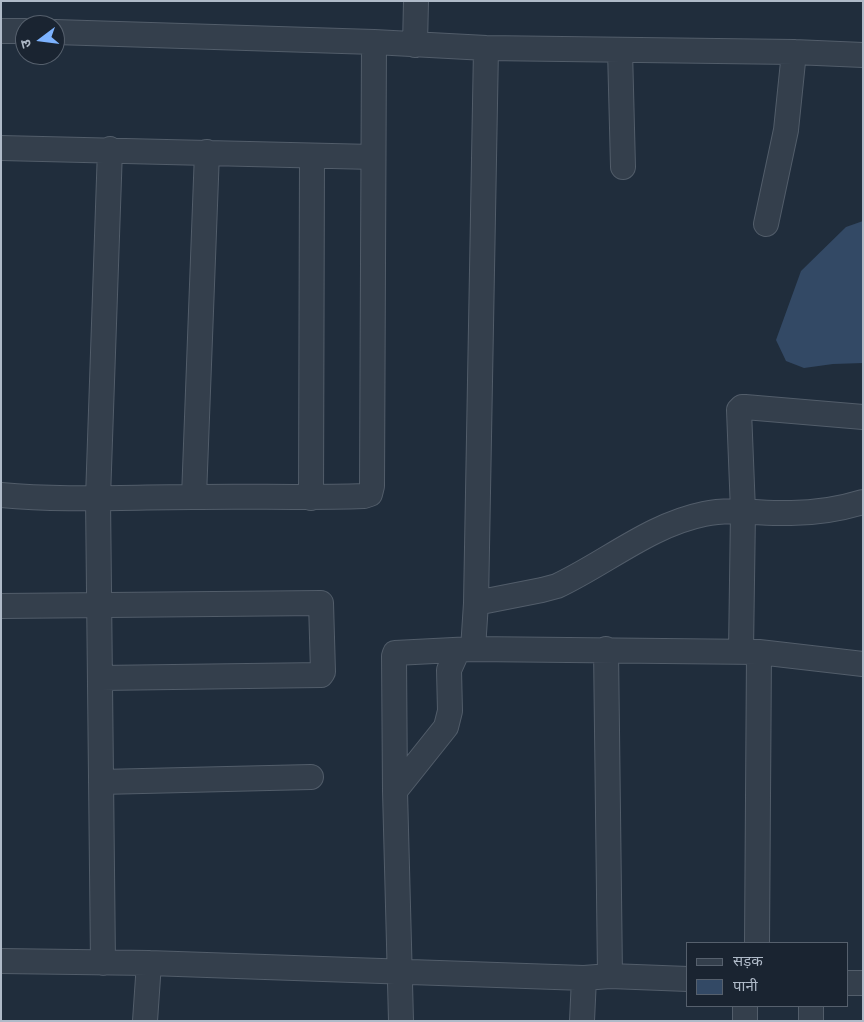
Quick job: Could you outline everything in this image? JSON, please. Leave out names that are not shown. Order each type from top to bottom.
[{"type":"street","points":[[415,45],[416,1]]},
{"type":"street","points":[[1,31],[15,31]]},
{"type":"street","points":[[65,32],[374,42],[486,48],[794,52],[863,55]]},
{"type":"street","points":[[1,495],[98,498],[311,498],[364,496],[371,491],[374,42]]},
{"type":"street","points":[[394,791],[446,727],[450,711],[449,670],[466,650],[476,603],[486,48]]},
{"type":"street","points":[[620,50],[622,167]]},
{"type":"street","points":[[766,224],[786,130],[794,52]]},
{"type":"street","points":[[1,148],[373,157]]},
{"type":"street","points":[[103,963],[98,498],[110,150]]},
{"type":"street","points":[[194,497],[207,152]]},
{"type":"street","points":[[311,498],[312,156]]},
{"type":"street","points":[[757,942],[750,652],[738,412],[740,408],[745,407],[863,416]]},
{"type":"street","points":[[476,603],[557,586],[621,550],[687,519],[713,513],[743,511],[792,514],[839,509],[862,504]]},
{"type":"street","points":[[1,606],[320,603],[323,672],[320,675],[100,678]]},
{"type":"street","points":[[606,649],[610,976]]},
{"type":"street","points":[[401,1021],[394,791],[394,654],[400,652],[466,650],[606,649],[750,652],[863,664]]},
{"type":"street","points":[[101,782],[311,777]]},
{"type":"street","points":[[1,962],[149,963],[584,978],[610,976],[686,979]]},
{"type":"street","points":[[145,1021],[149,963]]},
{"type":"street","points":[[582,1021],[584,978]]},
{"type":"street","points":[[849,983],[863,983]]},
{"type":"street","points":[[745,1007],[745,1021]]},
{"type":"street","points":[[810,1007],[811,1021]]},
{"type":"water","points":[[863,221],[863,363],[833,364],[804,368],[786,361],[776,340],[801,271],[846,227]]}]
